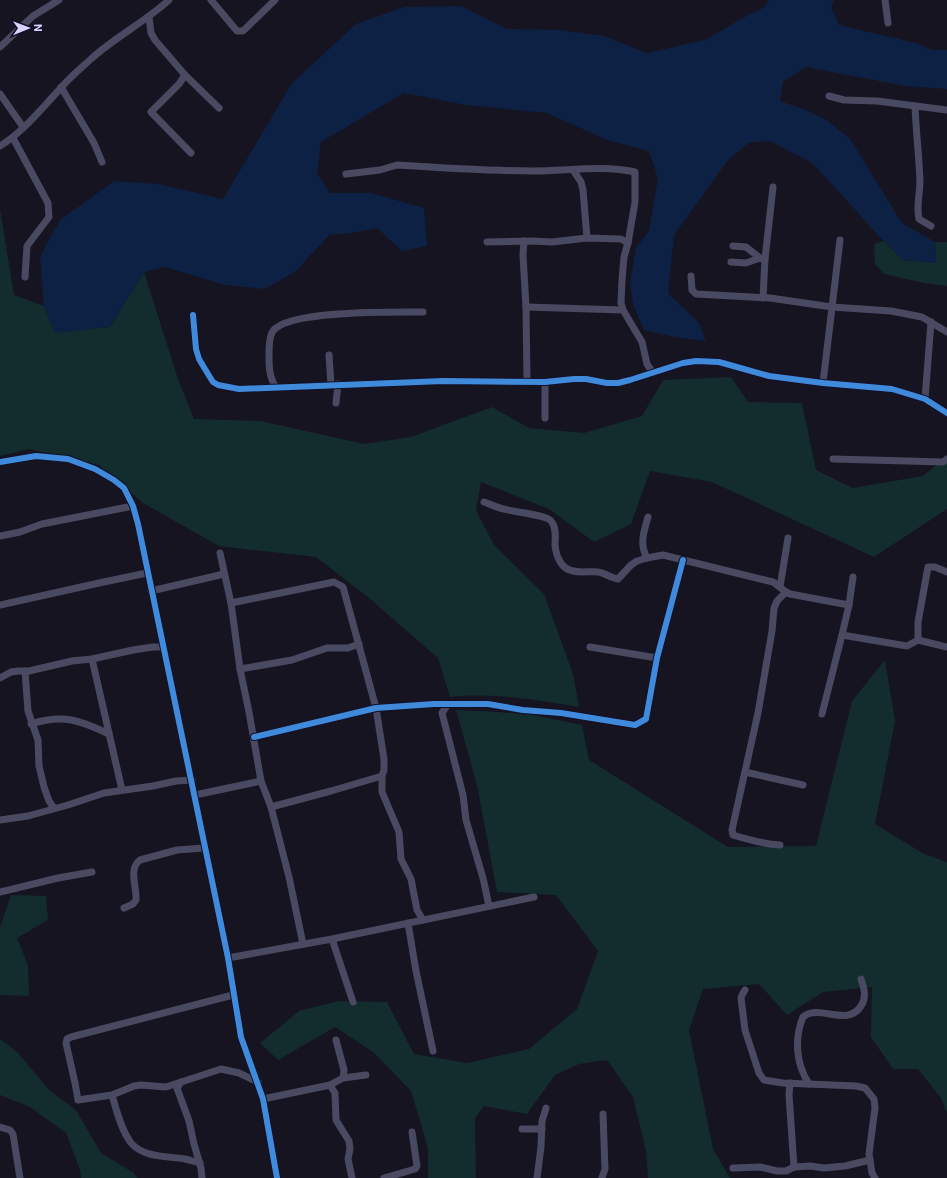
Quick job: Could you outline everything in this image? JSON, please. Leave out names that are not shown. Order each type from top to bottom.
[{"type":"street","points":[[0,47],[33,16],[59,0]]},
{"type":"street","points":[[0,146],[13,138],[61,87],[99,52],[149,17],[169,0]]},
{"type":"street","points":[[211,0],[237,31],[243,31],[275,0]]},
{"type":"street","points":[[885,0],[888,23]]},
{"type":"street","points":[[149,17],[151,33],[155,40],[185,75],[219,108]]},
{"type":"street","points":[[185,75],[179,84],[151,112],[191,153]]},
{"type":"street","points":[[61,87],[94,143],[102,162]]},
{"type":"street","points":[[0,94],[23,127]]},
{"type":"street","points":[[829,96],[844,100],[877,101],[947,110]]},
{"type":"street","points":[[915,106],[920,185],[918,213],[920,219],[931,226]]},
{"type":"street","points":[[13,138],[48,203],[49,216],[27,246],[25,277]]},
{"type":"street","points":[[346,174],[380,170],[397,165],[505,171],[608,168],[635,172],[635,202],[624,257],[621,303],[623,310],[639,335],[647,364],[653,373]]},
{"type":"street","points":[[572,170],[581,182],[583,190],[587,238]]},
{"type":"street","points":[[763,298],[762,259],[773,187]]},
{"type":"street","points":[[487,242],[552,242],[587,238],[621,239],[628,243]]},
{"type":"street","points":[[823,383],[840,240]]},
{"type":"street","points":[[524,241],[523,255],[526,307],[527,381]]},
{"type":"street","points":[[733,246],[746,247],[762,259]]},
{"type":"street","points":[[731,262],[746,263],[762,259]]},
{"type":"street","points":[[691,276],[692,290],[696,294],[763,298],[832,307],[891,312],[922,317],[947,332]]},
{"type":"street","points":[[526,307],[623,310]]},
{"type":"street","points":[[276,387],[269,372],[269,352],[273,331],[287,322],[349,312],[422,312]]},
{"type":"street","points":[[193,315],[196,350],[213,382],[224,387],[239,389],[334,384],[443,381],[545,382],[586,379],[607,383],[618,382],[696,361],[719,362],[769,376],[823,383],[892,389],[925,399],[947,413]]},
{"type":"street","points":[[925,399],[931,322]]},
{"type":"street","points":[[329,355],[336,403]]},
{"type":"street","points":[[545,382],[545,418]]},
{"type":"street","points":[[0,462],[36,456],[68,459],[95,469],[114,480],[124,488],[133,506],[192,780],[204,848],[228,958],[241,1036],[263,1099],[277,1178]]},
{"type":"street","points":[[833,459],[943,462],[947,459]]},
{"type":"street","points":[[484,502],[504,509],[547,518],[551,521],[555,531],[557,558],[565,568],[573,572],[602,572],[618,579],[632,565],[647,558],[663,555],[773,582],[783,590],[849,605]]},
{"type":"street","points":[[0,536],[20,532],[42,524],[133,506]]},
{"type":"street","points":[[647,558],[642,542],[648,517]]},
{"type":"street","points":[[780,845],[762,844],[733,835],[732,830],[758,713],[772,631],[774,608],[783,590],[788,538]]},
{"type":"street","points":[[220,553],[231,603],[240,669],[254,737],[261,781],[271,807],[289,877],[303,944]]},
{"type":"street","points":[[254,737],[376,708],[448,704],[488,704],[523,710],[561,713],[635,725],[646,719],[657,658],[683,560]]},
{"type":"street","points":[[918,640],[918,622],[928,567],[935,567],[947,572]]},
{"type":"street","points":[[0,605],[147,573]]},
{"type":"street","points":[[151,591],[224,574]]},
{"type":"street","points":[[822,714],[849,605],[853,577]]},
{"type":"street","points":[[231,603],[334,582],[343,587],[376,708],[384,759],[382,792],[399,832],[401,859],[411,879],[417,910],[423,920]]},
{"type":"street","points":[[842,635],[907,646],[918,640],[947,647]]},
{"type":"street","points":[[240,669],[292,660],[327,648],[348,648],[359,644]]},
{"type":"street","points":[[0,678],[11,672],[92,659],[133,650],[163,647]]},
{"type":"street","points":[[590,647],[657,658]]},
{"type":"street","points":[[92,659],[122,790]]},
{"type":"street","points":[[24,671],[28,711],[31,724],[38,740],[39,766],[44,787],[49,801],[54,808]]},
{"type":"street","points":[[448,704],[442,712],[463,795],[466,820],[489,906]]},
{"type":"street","points":[[31,724],[48,719],[68,718],[90,724],[109,734]]},
{"type":"street","points":[[745,772],[803,785]]},
{"type":"street","points":[[271,807],[331,792],[382,776]]},
{"type":"street","points":[[0,820],[28,816],[68,805],[104,792],[159,786],[176,781],[192,780]]},
{"type":"street","points":[[195,795],[261,781]]},
{"type":"street","points":[[124,908],[133,904],[136,900],[133,876],[137,863],[140,860],[163,853],[190,848],[204,848]]},
{"type":"street","points":[[0,892],[58,878],[92,872]]},
{"type":"street","points":[[228,958],[332,939],[534,897]]},
{"type":"street","points":[[408,923],[416,971],[433,1051]]},
{"type":"street","points":[[332,939],[353,1002]]},
{"type":"street","points":[[808,1084],[802,1074],[798,1061],[797,1048],[799,1028],[803,1017],[811,1013],[843,1016],[854,1014],[864,1000],[865,991],[861,979]]},
{"type":"street","points":[[745,990],[741,998],[745,1030],[762,1078],[767,1081],[790,1083],[856,1086],[865,1088],[870,1093],[874,1099],[875,1108],[869,1154],[872,1173],[875,1178]]},
{"type":"street","points":[[233,995],[67,1039],[66,1043],[76,1083],[78,1100],[112,1095],[134,1086],[141,1085],[166,1087],[221,1069],[239,1073],[258,1082]]},
{"type":"street","points":[[336,1040],[344,1070],[343,1078]]},
{"type":"street","points":[[263,1099],[330,1085],[343,1078],[366,1075]]},
{"type":"street","points":[[181,1081],[176,1088],[189,1121],[200,1163],[202,1178]]},
{"type":"street","points":[[790,1083],[789,1095],[794,1167]]},
{"type":"street","points":[[330,1085],[334,1093],[336,1120],[349,1140],[350,1149],[348,1159],[352,1178]]},
{"type":"street","points":[[112,1095],[125,1133],[130,1143],[135,1147],[153,1154],[200,1163]]},
{"type":"street","points":[[537,1178],[542,1121],[546,1108]]},
{"type":"street","points":[[602,1178],[605,1169],[603,1114]]},
{"type":"street","points":[[0,1127],[10,1130],[13,1134],[20,1178]]},
{"type":"street","points":[[522,1129],[542,1129]]},
{"type":"street","points":[[384,1178],[416,1170],[417,1166],[412,1132]]},
{"type":"street","points":[[733,1168],[760,1167],[777,1171],[786,1171],[794,1167],[810,1166],[824,1168],[845,1166],[870,1160]]},
{"type":"green space","points":[[0,209],[14,295],[44,306],[55,332],[110,327],[144,272],[178,379],[194,419],[261,421],[364,444],[411,437],[492,407],[529,428],[584,433],[642,416],[663,380],[731,377],[748,402],[802,403],[816,470],[853,488],[923,476],[947,456],[947,509],[874,557],[712,482],[650,471],[631,524],[594,542],[549,509],[481,482],[476,510],[494,545],[544,594],[573,674],[579,707],[531,699],[499,696],[483,695],[450,697],[438,658],[369,598],[316,557],[219,546],[143,503],[99,465],[29,449],[0,456]]},
{"type":"green space","points":[[884,241],[903,260],[936,263],[935,242],[947,242],[947,286],[924,283],[884,274],[875,264],[874,244]]},
{"type":"green space","points":[[885,660],[895,721],[875,824],[924,854],[947,862],[947,1113],[941,1098],[918,1069],[893,1069],[871,1037],[872,987],[823,992],[787,1015],[759,984],[703,989],[689,1030],[713,1149],[730,1178],[648,1178],[646,1151],[633,1097],[607,1060],[579,1064],[555,1075],[527,1114],[484,1106],[475,1118],[476,1178],[428,1178],[428,1148],[411,1091],[373,1052],[335,1027],[278,1060],[260,1043],[299,1011],[339,1001],[387,1002],[414,1054],[467,1063],[529,1049],[577,1009],[598,951],[556,895],[497,892],[477,785],[456,710],[533,715],[582,725],[589,760],[728,847],[816,846],[852,701]]},
{"type":"green space","points":[[11,895],[46,896],[48,920],[17,938],[28,965],[29,996],[0,995],[0,927]]},
{"type":"green space","points":[[0,1039],[17,1052],[49,1090],[76,1110],[101,1153],[134,1173],[137,1178],[81,1178],[80,1170],[66,1133],[30,1107],[0,1095]]},
{"type":"water","points":[[769,0],[834,0],[831,8],[839,25],[916,43],[932,50],[947,50],[947,89],[905,86],[806,67],[783,82],[780,101],[806,110],[827,120],[850,139],[902,223],[935,242],[936,263],[903,260],[874,231],[812,163],[770,141],[748,143],[728,160],[674,235],[668,293],[699,323],[706,341],[674,337],[644,330],[633,304],[630,282],[636,248],[649,231],[658,179],[649,151],[607,140],[547,113],[466,105],[404,93],[321,142],[317,173],[330,193],[371,193],[424,208],[427,246],[402,251],[377,228],[329,235],[296,271],[265,289],[225,285],[165,267],[144,272],[110,327],[55,333],[44,306],[40,257],[60,220],[114,181],[158,184],[223,199],[292,83],[356,24],[404,7],[461,6],[507,29],[560,30],[604,36],[647,53],[705,40],[765,7]]},
{"type":"cycle path","points":[[193,315],[196,349],[199,359],[208,374],[213,382],[218,385],[239,389],[443,381],[545,382],[586,379],[607,383],[618,383],[683,363],[696,361],[719,362],[769,376],[823,383],[892,389],[925,399],[947,413]]},
{"type":"cycle path","points":[[0,462],[36,456],[68,459],[95,469],[114,480],[124,488],[133,506],[228,958],[241,1037],[263,1099],[277,1178]]},
{"type":"cycle path","points":[[254,737],[376,708],[434,704],[488,704],[523,710],[561,713],[635,725],[646,719],[657,658],[683,560]]}]
